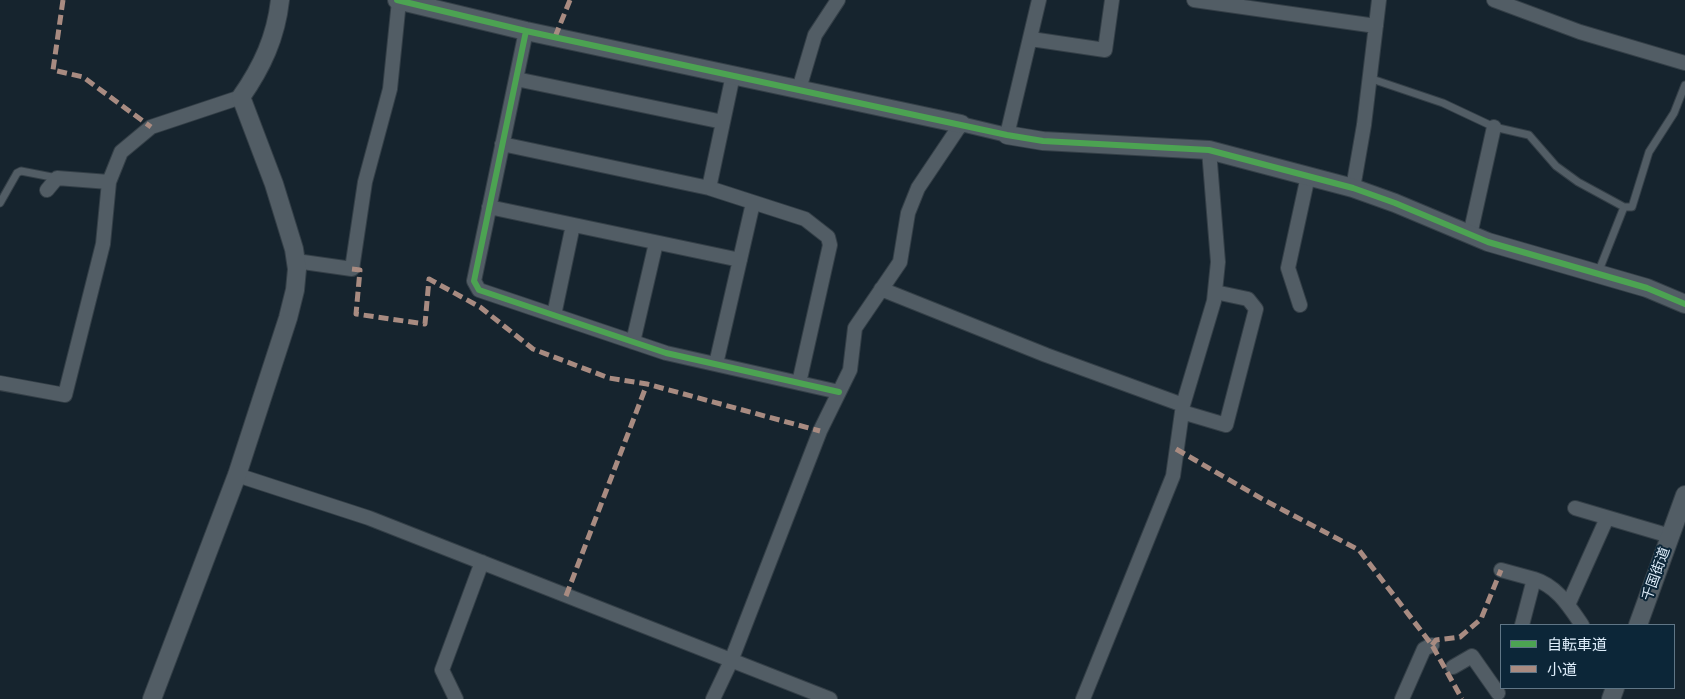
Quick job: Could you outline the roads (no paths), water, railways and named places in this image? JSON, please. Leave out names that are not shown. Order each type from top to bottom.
[{"type":"street","points":[[0,383],[65,395],[102,244],[109,182],[121,152],[151,127],[240,97],[266,57],[278,21],[280,0]]},
{"type":"street","points":[[296,261],[352,269],[365,182],[390,89],[398,0],[526,31],[960,124],[1007,136],[1043,141],[1209,150],[1353,188],[1395,203],[1470,235],[1647,288],[1685,304]]},
{"type":"street","points":[[799,89],[815,35],[838,0]]},
{"type":"street","points":[[1007,136],[1039,0]]},
{"type":"street","points":[[1031,38],[1105,50],[1112,0]]},
{"type":"street","points":[[1194,0],[1291,7],[1376,26]]},
{"type":"street","points":[[1353,188],[1379,0]]},
{"type":"street","points":[[1494,0],[1580,32],[1685,63]]},
{"type":"street","points":[[526,31],[474,281],[479,290],[666,353],[839,392]]},
{"type":"street","points":[[709,188],[733,75]]},
{"type":"street","points":[[516,80],[723,122]]},
{"type":"street","points":[[152,699],[236,475],[288,318],[295,290],[296,261],[294,249],[274,184],[240,97]]},
{"type":"street","points":[[713,699],[731,660],[820,431],[850,370],[855,328],[900,262],[908,213],[918,188],[960,124]]},
{"type":"street","points":[[1470,235],[1494,127]]},
{"type":"street","points":[[502,144],[709,188],[805,219],[828,237],[830,245],[799,383]]},
{"type":"street","points":[[1083,699],[1173,476],[1182,408],[1215,292],[1218,262],[1209,150]]},
{"type":"street","points":[[1300,305],[1288,268],[1308,176]]},
{"type":"street","points":[[47,190],[57,178],[109,182]]},
{"type":"street","points":[[716,364],[753,203]]},
{"type":"street","points":[[489,207],[740,260]]},
{"type":"street","points":[[554,315],[573,225]]},
{"type":"street","points":[[633,342],[656,242]]},
{"type":"street","points":[[881,289],[1226,425],[1256,309],[1248,299],[1215,292]]},
{"type":"street","points":[[236,475],[369,518],[830,699]]},
{"type":"street","name":"千国街道","points":[[1638,624],[1685,495]]},
{"type":"street","points":[[1575,508],[1670,536]]},
{"type":"street","points":[[1568,605],[1607,518]]},
{"type":"street","points":[[456,699],[442,670],[482,562]]},
{"type":"street","points":[[1501,570],[1549,584],[1568,605],[1581,624]]},
{"type":"street","points":[[1522,624],[1534,579]]},
{"type":"street","points":[[1402,699],[1424,649],[1432,645]]},
{"type":"street","points":[[1453,667],[1472,656],[1498,693]]},
{"type":"lane","points":[[1369,78],[1444,103],[1494,127],[1529,135],[1556,166],[1570,177],[1624,206],[1632,207],[1650,152],[1674,113],[1685,85]]},
{"type":"lane","points":[[0,203],[17,173],[21,171],[57,178]]},
{"type":"lane","points":[[1598,274],[1624,206]]}]
